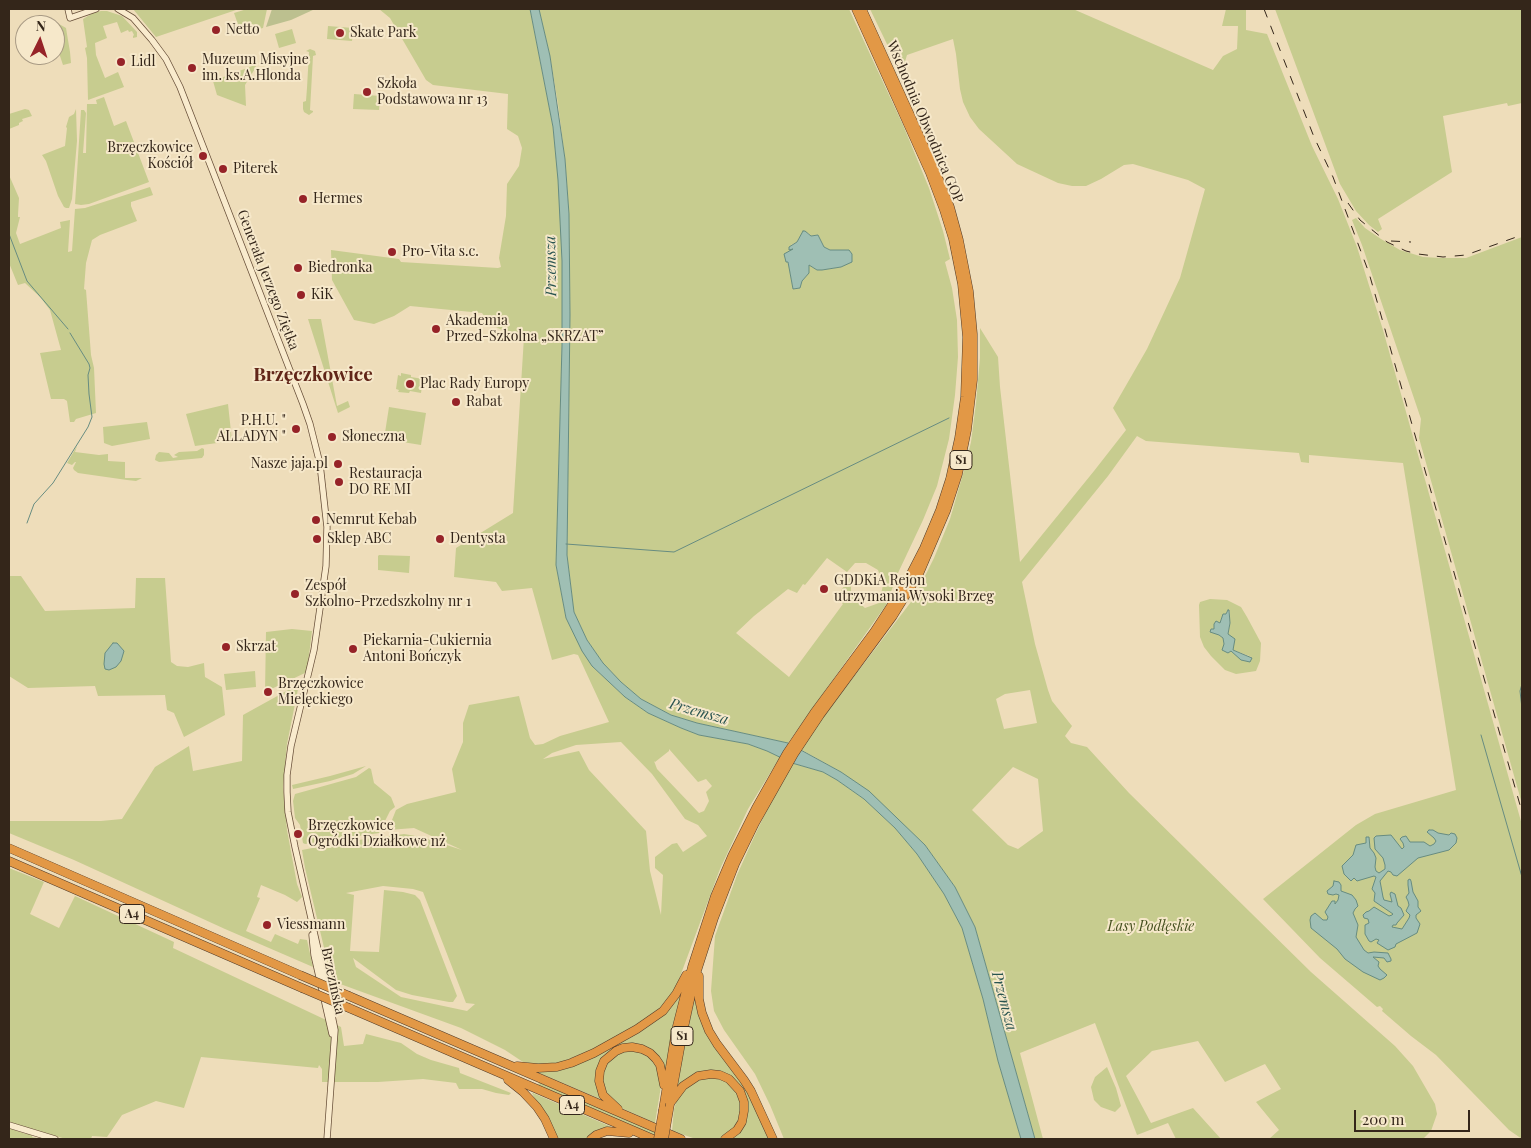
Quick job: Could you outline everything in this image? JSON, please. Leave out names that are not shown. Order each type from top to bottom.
[{"type":"highway","name":"Wschodnia Obwodnica GOP","points":[[695,968],[735,864],[778,773],[817,714],[893,616],[911,588],[926,559],[954,488],[964,447],[972,380],[973,334],[963,256],[953,217],[939,179],[859,11]]},
{"type":"highway","name":"A4","points":[[9,848],[681,1139]]},
{"type":"highway","name":"A4","points":[[9,861],[649,1138]]},
{"type":"highway","points":[[508,1064],[538,1068],[557,1066],[578,1060],[594,1052],[637,1029],[663,1011],[676,994],[686,975],[695,968]]},
{"type":"highway","points":[[695,968],[702,1013],[709,1031],[751,1091],[773,1139]]},
{"type":"highway","name":"S1","points":[[658,1139],[678,1020],[695,968]]},
{"type":"highway","name":"S1","points":[[664,1139],[695,968]]},
{"type":"highway","points":[[627,1116],[607,1100],[602,1093],[600,1085],[601,1068],[607,1058],[616,1051],[626,1047],[635,1047],[642,1048],[653,1056],[659,1062],[662,1069],[666,1093]]},
{"type":"highway","points":[[499,1073],[533,1102],[545,1119],[554,1139]]},
{"type":"highway","points":[[670,1104],[683,1086],[698,1076],[720,1075],[729,1080],[740,1091],[744,1102],[744,1111],[742,1122],[737,1130],[725,1139]]},
{"type":"highway","points":[[591,1139],[602,1132],[611,1130],[649,1138]]},
{"type":"main road","points":[[68,9],[70,18],[96,9]]},
{"type":"main road","name":"Generała Jerzego Ziętka","points":[[118,9],[133,18],[152,40],[166,59],[180,87],[286,360],[310,424],[316,447],[322,480],[326,521],[326,566],[314,650],[291,746],[287,784],[288,812],[309,910]]},
{"type":"main road","name":"Brzezińska","points":[[309,910],[314,954],[332,1036],[333,1049],[328,1139]]},
{"type":"main road","points":[[9,1125],[55,1139]]},
{"type":"green space","points":[[133,9],[239,9],[156,37]]},
{"type":"green space","points":[[247,9],[267,9],[263,28],[241,33],[234,13]]},
{"type":"green space","points":[[272,9],[315,9],[291,20],[266,27]]},
{"type":"green space","points":[[379,9],[530,9],[553,127],[560,194],[562,345],[556,565],[566,618],[592,666],[625,697],[648,713],[699,735],[748,744],[780,757],[748,809],[720,869],[675,990],[655,1014],[596,1048],[557,1064],[539,1065],[523,1062],[505,1050],[461,1028],[332,981],[302,850],[343,842],[404,834],[422,837],[462,850],[414,828],[388,830],[396,810],[407,804],[456,792],[452,769],[463,742],[463,723],[469,705],[519,696],[530,738],[535,745],[609,722],[578,655],[574,654],[552,660],[532,588],[502,591],[496,582],[454,577],[456,548],[513,513],[524,337],[490,324],[482,313],[410,306],[394,316],[374,324],[354,320],[332,280],[331,250],[399,259],[401,262],[501,267],[499,258],[506,216],[507,184],[519,166],[522,148],[518,136],[507,129],[508,94],[433,85],[426,80],[390,18]],"holes":[[[621,742],[652,774],[685,819],[698,825],[707,836],[683,852],[677,843],[672,844],[655,857],[655,868],[663,875],[661,915],[650,871],[646,831],[589,770],[579,751],[543,759],[552,753],[576,745]],[[669,749],[698,782],[706,779],[712,786],[706,792],[709,801],[704,811],[699,813],[657,769],[654,761],[669,751]],[[383,886],[423,892],[466,1003],[475,1004],[467,1011],[401,997],[356,967],[353,958],[396,990],[412,995],[449,1002],[453,1002],[457,996],[420,900],[415,895],[384,890],[379,952],[350,951],[354,895],[346,893]]]},
{"type":"green space","points":[[539,9],[849,9],[903,125],[929,188],[950,259],[945,262],[952,288],[957,320],[958,357],[949,439],[937,486],[898,573],[886,605],[788,743],[697,723],[671,715],[641,699],[603,663],[587,640],[574,612],[567,555],[570,315],[569,214],[565,159],[550,56]],"holes":[[[808,233],[811,236],[818,235],[824,247],[830,250],[849,250],[846,264],[841,267],[822,270],[817,270],[809,265],[809,273],[802,281],[800,288],[793,289],[788,261],[789,252],[794,248],[791,245]],[[827,558],[847,572],[855,563],[866,563],[878,570],[883,585],[879,603],[865,608],[851,596],[851,576],[836,598],[843,604],[789,677],[736,633],[788,589],[797,593]]]},
{"type":"green space","name":"Lasy Podłęskie","points":[[870,9],[1073,9],[1213,70],[1223,56],[1237,49],[1238,26],[1222,26],[1226,9],[1246,9],[1246,30],[1267,34],[1312,146],[1338,199],[1357,247],[1383,330],[1522,825],[1522,1139],[1509,1130],[1436,1055],[1382,1011],[1383,1009],[1380,1006],[1377,1007],[1320,958],[1263,899],[1356,825],[1375,814],[1456,790],[1403,463],[1309,455],[1309,463],[1301,462],[1299,453],[1146,441],[1137,436],[1108,476],[1022,582],[1035,644],[1048,690],[1052,701],[1072,726],[1065,736],[1071,743],[1087,747],[1129,793],[1311,972],[1395,1046],[1413,1066],[1435,1104],[1437,1114],[1431,1131],[1423,1139],[1269,1139],[1279,1130],[1256,1102],[1281,1089],[1265,1064],[1225,1082],[1198,1041],[1152,1051],[1126,1076],[1151,1123],[1193,1108],[1221,1139],[1176,1139],[1168,1123],[1137,1135],[1095,1023],[1020,1053],[1043,1139],[1035,1139],[975,927],[955,887],[925,845],[859,785],[841,772],[800,749],[914,598],[934,558],[950,519],[971,442],[980,358],[980,328],[998,357],[1020,562],[1126,430],[1113,408],[1147,349],[1180,278],[1205,189],[1188,180],[1133,164],[1124,165],[1086,186],[1072,186],[1058,183],[1017,164],[979,129],[970,117],[963,102],[960,89],[953,39],[907,55],[900,71]],"holes":[[[1030,690],[1037,723],[1004,729],[996,699],[1005,694]],[[1013,767],[1038,779],[1043,831],[1018,849],[1008,845],[972,810]]]},
{"type":"green space","points":[[1275,9],[1522,9],[1522,103],[1508,106],[1507,103],[1443,116],[1452,172],[1378,219],[1382,229],[1378,232],[1356,211],[1340,184]]},
{"type":"green space","points":[[101,11],[122,16],[137,32],[137,37],[133,38],[132,31],[129,32],[128,30],[121,33],[117,22],[103,26],[107,38],[95,43],[96,55],[105,78],[118,72],[124,87],[88,100],[85,48],[87,47],[83,19]]},
{"type":"green space","name":"Skate Park","points":[[328,26],[353,28],[352,41],[327,39]]},
{"type":"green space","points":[[65,27],[66,28],[71,63],[65,64]]},
{"type":"green space","points":[[292,29],[296,43],[279,48],[275,34]]},
{"type":"green space","points":[[310,49],[315,51],[316,55],[313,56],[310,110],[313,112],[309,115],[304,112],[303,102],[306,101],[307,88],[309,52],[306,51]]},
{"type":"green space","points":[[255,65],[256,67],[245,85],[246,106],[217,95],[213,81]]},
{"type":"green space","points":[[354,94],[380,96],[379,110],[353,109]]},
{"type":"green space","points":[[104,97],[114,126],[126,121],[149,182],[89,204],[75,204],[81,110],[84,110],[86,113],[83,153],[86,153],[87,104],[97,104],[96,100]]},
{"type":"green space","points":[[25,109],[29,110],[32,116],[22,119],[23,121],[19,125],[9,129],[9,114]]},
{"type":"green space","points":[[76,109],[77,141],[72,199],[69,208],[66,208],[58,196],[46,161],[42,155],[65,146],[66,127],[69,117],[74,114]]},
{"type":"green space","points":[[9,175],[19,198],[18,217],[20,217],[16,233],[20,244],[61,228],[60,222],[70,220],[68,252],[72,251],[75,209],[85,208],[150,187],[153,195],[131,202],[137,221],[92,240],[86,263],[84,289],[86,290],[91,355],[94,368],[96,413],[76,419],[74,422],[70,422],[67,401],[64,399],[51,399],[40,353],[61,350],[50,310],[25,283],[18,285],[9,263]]},
{"type":"green space","points":[[1356,218],[1365,228],[1381,239],[1400,250],[1423,257],[1466,258],[1522,237],[1522,804],[1419,438],[1421,419],[1352,220]]},
{"type":"green space","points":[[308,319],[321,319],[337,406],[348,401],[350,407],[338,413]]},
{"type":"green space","name":"Plac Rady Europy","points":[[401,373],[423,379],[421,393],[410,391],[409,393],[398,392],[399,390],[396,389],[398,375],[401,376]]},
{"type":"green space","points":[[228,404],[232,441],[195,446],[186,414]]},
{"type":"green space","points":[[389,407],[426,413],[421,445],[384,439]]},
{"type":"green space","points":[[147,422],[150,439],[112,446],[104,443],[103,427]]},
{"type":"green space","points":[[77,446],[75,452],[99,455],[108,454],[108,461],[125,462],[125,478],[142,478],[136,481],[78,473],[73,468],[76,462],[72,465],[67,463]]},
{"type":"green space","points":[[202,448],[204,449],[204,455],[202,458],[159,462],[155,460],[159,452],[169,453],[173,458],[178,457],[174,455],[179,452],[197,451]]},
{"type":"green space","points":[[379,555],[410,556],[409,573],[378,570]]},
{"type":"green space","points":[[9,576],[21,576],[45,611],[135,608],[136,578],[165,578],[171,662],[177,666],[188,667],[204,663],[205,677],[222,687],[225,715],[184,737],[174,713],[167,710],[165,695],[98,696],[95,686],[28,688],[9,676]]},
{"type":"green space","points":[[1210,599],[1227,600],[1241,607],[1261,643],[1260,661],[1256,671],[1236,674],[1225,670],[1211,656],[1204,647],[1200,637],[1200,602]],"holes":[[[1228,610],[1230,612],[1228,634],[1233,650],[1252,657],[1236,655],[1224,644],[1223,638],[1211,629],[1214,629],[1220,623],[1223,615]]]},
{"type":"green space","points":[[292,629],[312,631],[307,672],[265,692],[266,632]]},
{"type":"green space","points":[[255,671],[256,687],[226,690],[224,674]]},
{"type":"green space","points":[[299,684],[287,744],[283,787],[287,830],[297,884],[302,897],[297,902],[261,885],[257,897],[260,898],[246,931],[271,942],[275,934],[298,944],[300,939],[307,940],[313,967],[74,860],[9,833],[9,821],[101,821],[122,819],[155,767],[189,746],[193,771],[242,761],[243,715]]},
{"type":"green space","points":[[792,763],[823,772],[864,799],[895,828],[917,854],[944,894],[962,928],[1021,1139],[784,1139],[755,1074],[724,1030],[714,1011],[711,991],[715,936],[737,875],[777,789]]},
{"type":"green space","points":[[366,766],[353,774],[293,789],[292,785]]},
{"type":"green space","points":[[369,768],[371,769],[374,783],[391,797],[395,807],[390,811],[379,833],[303,843],[300,825],[295,818],[293,801],[295,794],[356,777]]},
{"type":"green space","points":[[9,868],[44,882],[30,914],[59,928],[75,896],[174,942],[173,948],[341,1027],[344,1046],[363,1044],[366,1034],[401,1043],[417,1054],[459,1068],[460,1073],[511,1093],[509,1095],[482,1089],[459,1089],[456,1083],[423,1079],[378,1082],[322,1082],[322,1069],[319,1065],[318,1068],[201,1057],[184,1108],[156,1101],[122,1115],[107,1137],[92,1136],[91,1139],[66,1139],[31,1129],[32,1137],[37,1139],[9,1139],[9,1128],[26,1134],[26,1128],[9,1122]]},
{"type":"green space","points":[[685,978],[665,1079],[661,1063],[633,1045],[601,1063],[605,1101],[534,1071],[555,1069],[662,1014]]},
{"type":"green space","points":[[697,989],[702,1017],[749,1091],[772,1139],[729,1139],[742,1127],[742,1090],[711,1072],[674,1090]]},
{"type":"green space","points":[[636,1048],[656,1059],[662,1080],[655,1123],[621,1108],[607,1097],[600,1081],[601,1069],[617,1051]]},
{"type":"green space","points":[[1107,1067],[1121,1106],[1115,1112],[1101,1107],[1094,1100],[1091,1087],[1095,1077]]},
{"type":"green space","points":[[717,1076],[734,1086],[742,1103],[738,1126],[725,1138],[721,1139],[696,1139],[672,1131],[674,1109],[682,1091],[698,1078]]},
{"type":"green space","points":[[540,1081],[673,1139],[659,1139],[537,1087]]},
{"type":"green space","points":[[532,1093],[614,1128],[587,1139],[556,1139]]},
{"type":"water","points":[[530,9],[539,9],[550,56],[565,159],[569,214],[570,315],[567,555],[574,612],[587,640],[603,663],[641,699],[671,715],[697,723],[788,743],[841,772],[869,791],[925,845],[955,887],[975,927],[1035,1139],[1021,1139],[962,928],[944,894],[917,854],[895,828],[864,799],[823,772],[792,763],[748,744],[699,735],[648,713],[625,697],[592,666],[582,651],[566,618],[556,565],[562,345],[562,261],[558,180],[553,127]]},
{"type":"water","points":[[803,231],[811,236],[818,235],[824,247],[830,250],[849,250],[852,254],[852,262],[841,267],[822,270],[817,270],[809,265],[809,273],[802,281],[800,288],[793,289],[788,262],[786,262],[784,254],[793,249],[789,250],[789,247],[797,242]]},
{"type":"water","points":[[1228,610],[1230,623],[1228,634],[1235,639],[1233,650],[1252,658],[1250,662],[1241,660],[1231,651],[1228,653],[1222,650],[1223,638],[1210,632],[1211,629],[1214,629],[1216,621],[1220,623],[1223,614],[1226,614]]},
{"type":"water","points":[[113,643],[117,643],[124,651],[121,661],[116,667],[109,670],[105,669],[105,653]]},
{"type":"water","points":[[1429,830],[1449,835],[1451,833],[1455,834],[1457,838],[1456,843],[1449,850],[1418,858],[1397,876],[1388,871],[1380,881],[1384,900],[1392,902],[1390,894],[1391,892],[1395,894],[1398,906],[1404,915],[1392,927],[1402,929],[1409,918],[1410,915],[1406,911],[1409,905],[1406,897],[1409,893],[1408,880],[1410,879],[1413,892],[1418,901],[1418,907],[1421,911],[1416,915],[1420,924],[1417,933],[1388,950],[1377,943],[1379,940],[1369,941],[1365,934],[1365,925],[1369,923],[1368,919],[1364,918],[1363,915],[1366,912],[1374,907],[1389,916],[1393,914],[1374,901],[1375,893],[1372,889],[1376,877],[1357,881],[1354,878],[1351,881],[1344,874],[1342,866],[1353,855],[1356,845],[1366,843],[1366,837],[1369,837],[1370,848],[1376,858],[1376,871],[1379,873],[1385,869],[1385,865],[1383,858],[1375,849],[1374,838],[1376,836],[1391,835],[1402,849],[1404,847],[1400,839],[1406,836],[1410,842],[1424,842],[1430,846],[1436,841],[1427,832]]},
{"type":"water","points":[[1334,881],[1339,882],[1341,891],[1352,895],[1356,900],[1358,906],[1353,913],[1358,925],[1356,937],[1364,950],[1368,953],[1388,953],[1391,959],[1391,961],[1387,962],[1384,958],[1373,957],[1379,962],[1378,966],[1380,969],[1387,975],[1380,980],[1363,972],[1345,959],[1337,949],[1311,928],[1311,916],[1315,913],[1323,920],[1327,920],[1328,917],[1325,912],[1332,901],[1335,901],[1335,904],[1338,900],[1339,895],[1328,894],[1327,891],[1333,886]]},
{"type":"waterway","points":[[9,234],[27,281],[68,329]]},
{"type":"waterway","points":[[27,523],[34,504],[53,483],[88,427],[92,417],[89,394],[89,364],[70,333]]},
{"type":"waterway","points":[[566,544],[674,552],[949,418]]},
{"type":"waterway","points":[[1522,684],[1520,691],[1522,708]]},
{"type":"waterway","points":[[1481,735],[1522,877]]},
{"type":"railway","points":[[1264,9],[1314,137],[1333,177],[1369,273],[1522,812]]},
{"type":"railway","points":[[1348,203],[1360,220],[1387,242],[1406,251],[1418,254],[1443,257],[1466,255],[1522,235]]},
{"type":"railway","points":[[1391,241],[1411,242]]},
{"type":"place","name":"Netto","points":[[216,30]]},
{"type":"place","name":"Skate Park","points":[[340,33]]},
{"type":"place","name":"Lidl","points":[[121,62]]},
{"type":"place","name":"Muzeum Misyjne im. ks.A.Hlonda","points":[[192,68]]},
{"type":"place","name":"Szkoła Podstawowa nr 13","points":[[367,92]]},
{"type":"place","name":"Brzęczkowice Kościół","points":[[203,156]]},
{"type":"place","name":"Piterek","points":[[223,169]]},
{"type":"place","name":"Hermes","points":[[303,199]]},
{"type":"place","name":"Pro-Vita s.c.","points":[[392,252]]},
{"type":"place","name":"Biedronka","points":[[298,268]]},
{"type":"place","name":"KiK","points":[[301,295]]},
{"type":"place","name":"Akademia Przed-Szkolna „SKRZAT”","points":[[436,329]]},
{"type":"place","name":"Plac Rady Europy","points":[[410,384]]},
{"type":"place","name":"Rabat","points":[[456,402]]},
{"type":"place","name":"P.H.U. \" ALLADYN \"","points":[[296,429]]},
{"type":"place","name":"Słoneczna","points":[[332,437]]},
{"type":"place","name":"Nasze jaja.pl","points":[[338,464]]},
{"type":"place","name":"Restauracja DO RE MI","points":[[339,482]]},
{"type":"place","name":"Nemrut Kebab","points":[[316,520]]},
{"type":"place","name":"Sklep ABC","points":[[317,539]]},
{"type":"place","name":"Dentysta","points":[[440,539]]},
{"type":"place","name":"GDDKiA Rejon utrzymania Wysoki Brzeg","points":[[824,589]]},
{"type":"place","name":"Zespół Szkolno-Przedszkolny nr 1","points":[[295,594]]},
{"type":"place","name":"Skrzat","points":[[226,647]]},
{"type":"place","name":"Piekarnia-Cukiernia Antoni Bończyk","points":[[353,649]]},
{"type":"place","name":"Brzęczkowice Mielęckiego","points":[[268,692]]},
{"type":"place","name":"Brzęczkowice Ogródki Działkowe nż","points":[[298,834]]},
{"type":"place","name":"Viessmann","points":[[267,925]]},
{"type":"district","name":"Brzęczkowice","points":[[313,375]]},
{"type":"water label","name":"Przemsza","points":[[551,266]]},
{"type":"water label","name":"Przemsza","points":[[699,712]]},
{"type":"water label","name":"Przemsza","points":[[1004,1001]]}]
